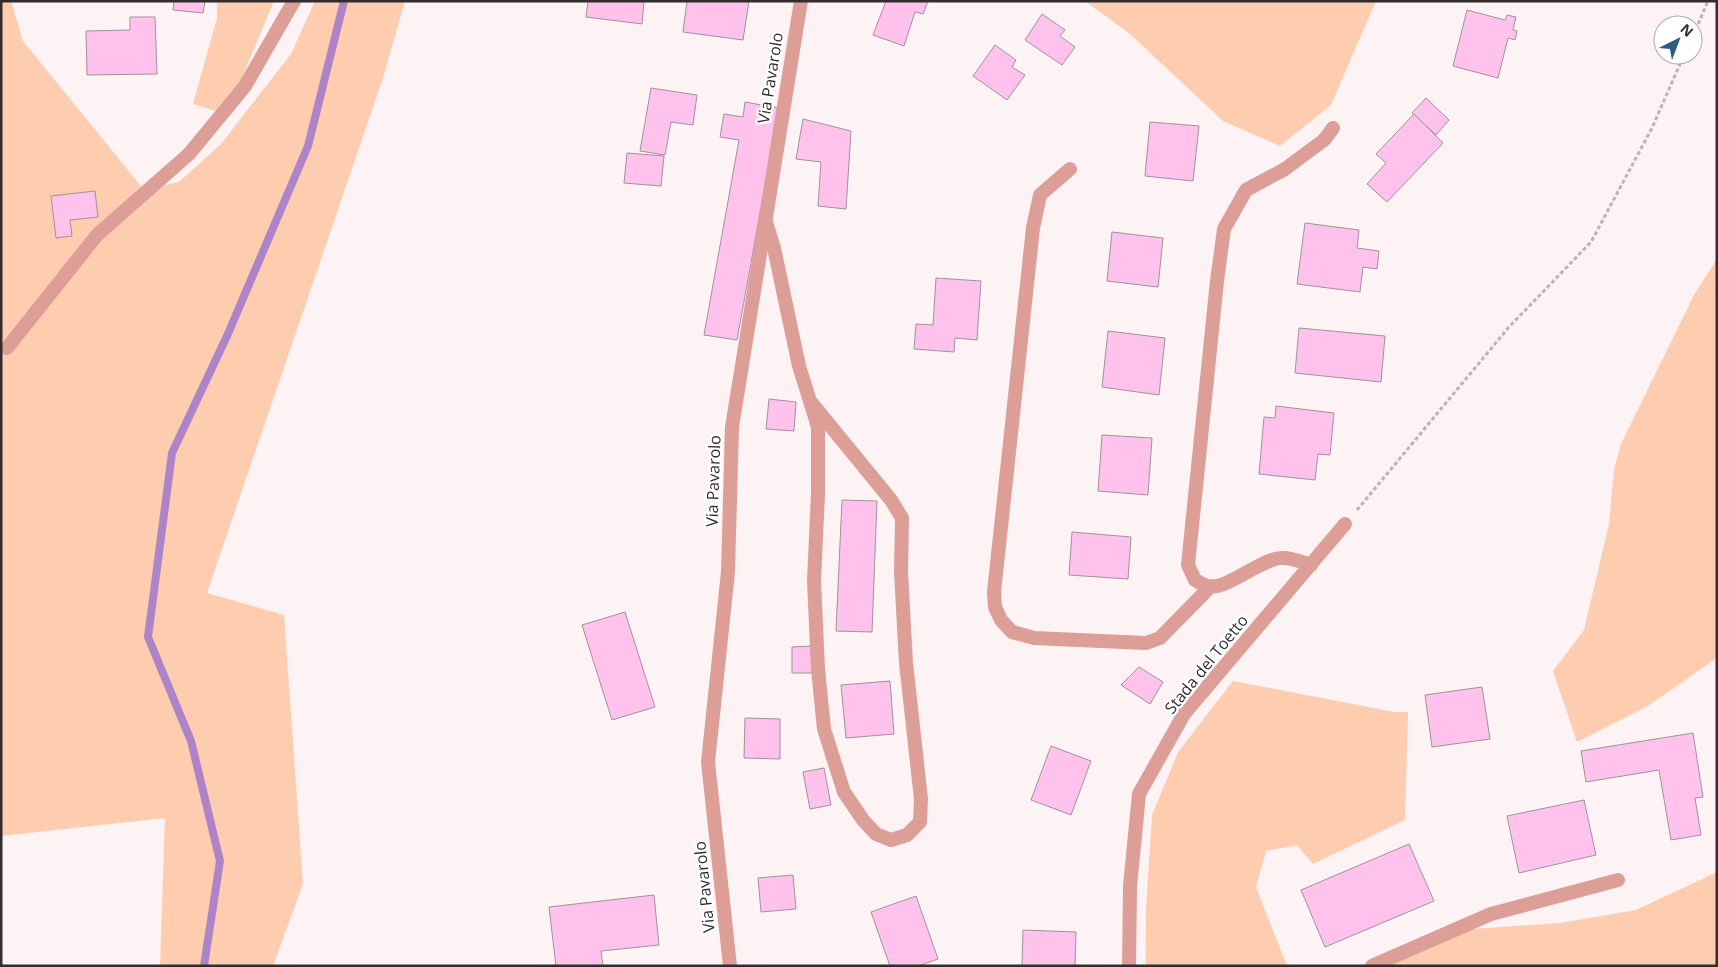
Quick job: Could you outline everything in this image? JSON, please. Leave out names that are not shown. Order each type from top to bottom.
[{"type":"street","points":[[7,348],[97,235],[189,154],[245,86],[294,1]]},
{"type":"street","name":"Via Pavarolo","points":[[730,966],[708,762],[728,572],[732,427],[801,1]]},
{"type":"street","points":[[1210,587],[1195,580],[1188,565],[1224,229],[1246,190],[1285,169],[1324,140],[1333,128]]},
{"type":"street","points":[[1070,169],[1040,195],[1033,228],[994,592],[995,607],[1002,620],[1012,632],[1034,638],[1146,643],[1160,638],[1210,587],[1230,582],[1265,563],[1280,558],[1297,560],[1311,565]]},
{"type":"street","points":[[765,219],[774,248],[799,366],[818,427],[818,494],[814,581],[818,669],[824,729],[844,792],[863,820],[876,834],[891,840],[906,836],[920,822],[921,799],[906,663],[901,572],[902,518],[891,500],[810,401]]},
{"type":"street","name":"Stada del Toetto","points":[[1129,966],[1130,886],[1139,794],[1184,714],[1345,524]]},
{"type":"street","points":[[1372,966],[1491,914],[1618,880]]},
{"type":"path","points":[[1702,15],[1708,1]]},
{"type":"path","points":[[1345,524],[1509,327],[1591,242],[1652,128],[1680,65]]},
{"type":"shaded area","points":[[1,1],[11,1],[23,41],[144,190],[179,182],[221,144],[291,54],[315,1],[405,1],[383,78],[207,593],[284,615],[303,884],[273,966],[160,966],[165,818],[1,836]]},
{"type":"shaded area","points":[[217,1],[274,1],[241,80],[215,111],[193,104],[217,18]]},
{"type":"shaded area","points":[[1085,1],[1376,1],[1331,105],[1280,146],[1223,121],[1130,34]]},
{"type":"shaded area","points":[[1717,259],[1717,653],[1714,660],[1648,706],[1577,742],[1553,671],[1584,630],[1609,524],[1614,470],[1621,444],[1694,295]]},
{"type":"shaded area","points":[[1233,681],[1394,712],[1408,712],[1405,820],[1313,864],[1297,845],[1266,851],[1256,887],[1287,966],[1146,966],[1146,908],[1152,815],[1178,752]]},
{"type":"shaded area","points":[[1717,872],[1717,966],[1386,966],[1472,929],[1560,923],[1636,910]]},
{"type":"building","points":[[174,1],[205,1],[203,13],[173,10]]},
{"type":"building","points":[[588,1],[644,1],[642,24],[586,17]]},
{"type":"building","points":[[687,1],[749,1],[743,40],[683,32]]},
{"type":"building","points":[[886,1],[928,1],[923,14],[915,12],[904,46],[873,35]]},
{"type":"building","points":[[1467,10],[1505,20],[1507,15],[1516,17],[1513,30],[1517,31],[1515,40],[1508,38],[1498,78],[1453,66]]},
{"type":"building","points":[[1042,14],[1065,30],[1060,36],[1075,47],[1062,65],[1025,40]]},
{"type":"building","points":[[130,17],[155,17],[157,74],[87,75],[86,31],[130,30]]},
{"type":"building","points":[[995,45],[1016,60],[1012,67],[1025,75],[1007,100],[973,76]]},
{"type":"building","points":[[651,88],[697,95],[693,125],[671,122],[665,155],[640,151]]},
{"type":"building","points":[[1426,98],[1449,120],[1436,135],[1412,113]]},
{"type":"building","points":[[745,102],[779,108],[737,340],[704,335],[739,140],[720,137],[724,114],[743,117]]},
{"type":"building","points":[[1414,114],[1443,143],[1387,202],[1367,184],[1386,163],[1376,154]]},
{"type":"building","points":[[803,119],[851,131],[846,209],[818,206],[821,162],[796,159]]},
{"type":"building","points":[[1150,122],[1199,126],[1193,181],[1145,176]]},
{"type":"building","points":[[627,153],[664,156],[661,186],[624,183]]},
{"type":"building","points":[[95,191],[98,217],[70,220],[72,236],[56,238],[51,196]]},
{"type":"building","points":[[1305,223],[1359,230],[1357,248],[1379,251],[1377,269],[1363,267],[1360,292],[1297,284]]},
{"type":"building","points":[[1112,232],[1163,238],[1158,287],[1107,281]]},
{"type":"building","points":[[936,278],[981,281],[977,340],[955,338],[954,352],[914,349],[916,324],[933,325]]},
{"type":"building","points":[[1299,328],[1385,336],[1381,382],[1295,373]]},
{"type":"building","points":[[1108,331],[1165,338],[1159,395],[1102,387]]},
{"type":"building","points":[[769,399],[796,402],[794,431],[766,429]]},
{"type":"building","points":[[1276,406],[1334,413],[1330,455],[1318,454],[1315,480],[1259,474],[1264,417],[1275,418]]},
{"type":"building","points":[[1102,435],[1152,438],[1148,495],[1098,491]]},
{"type":"building","points":[[842,500],[877,501],[872,632],[836,631]]},
{"type":"building","points":[[1072,532],[1131,537],[1128,579],[1069,575]]},
{"type":"building","points":[[625,612],[655,707],[612,720],[582,625]]},
{"type":"building","points":[[811,646],[812,673],[792,673],[792,647]]},
{"type":"building","points":[[1139,667],[1163,682],[1150,704],[1121,685]]},
{"type":"building","points":[[890,681],[894,734],[846,738],[841,685]]},
{"type":"building","points":[[1482,687],[1490,739],[1432,747],[1425,695]]},
{"type":"building","points":[[745,718],[780,719],[780,759],[744,758]]},
{"type":"building","points":[[1693,733],[1703,797],[1695,798],[1701,835],[1671,840],[1659,770],[1586,782],[1581,751]]},
{"type":"building","points":[[1051,746],[1091,761],[1071,815],[1031,800]]},
{"type":"building","points":[[824,768],[831,805],[810,809],[803,772]]},
{"type":"building","points":[[1584,800],[1596,855],[1519,873],[1507,816]]},
{"type":"building","points":[[1409,844],[1434,901],[1325,947],[1301,890]]},
{"type":"building","points":[[793,875],[796,909],[761,912],[758,878]]},
{"type":"building","points":[[654,895],[659,945],[601,951],[603,966],[556,966],[549,907]]},
{"type":"building","points":[[916,896],[938,959],[918,966],[890,966],[871,912]]},
{"type":"building","points":[[1023,930],[1076,932],[1075,966],[1022,966]]},
{"type":"waterway","points":[[204,966],[220,861],[191,741],[148,637],[172,453],[227,336],[308,146],[344,1]]}]
